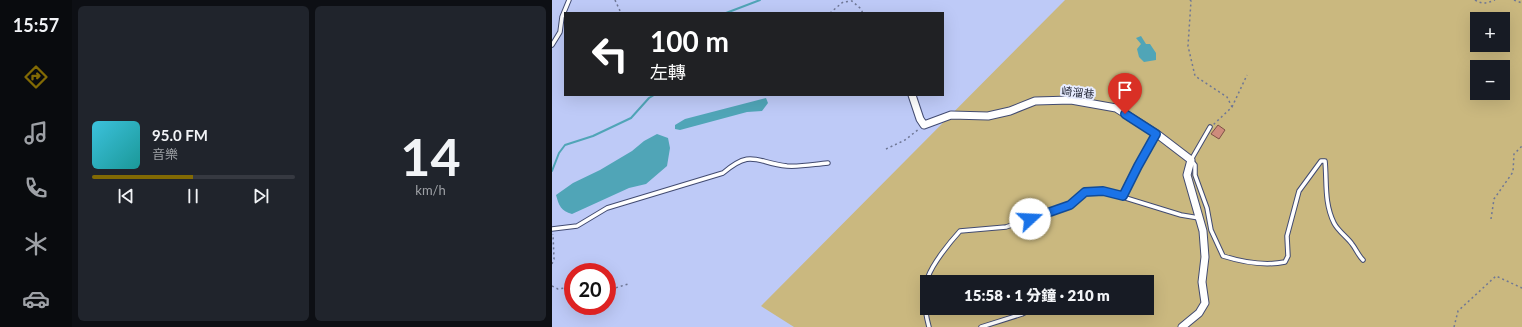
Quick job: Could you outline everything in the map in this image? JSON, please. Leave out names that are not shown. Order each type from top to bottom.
[{"type":"street","points":[[912,96],[920,119],[924,125]]},
{"type":"street","name":"崎溜巷","points":[[924,125],[952,115],[988,116],[1010,111],[1035,101],[1071,100],[1116,108],[1156,134],[1191,160]]},
{"type":"street","points":[[1182,327],[1199,312],[1205,303],[1202,282],[1205,257],[1203,231],[1187,175],[1191,160]]},
{"type":"lane","points":[[564,12],[569,0]]},
{"type":"lane","points":[[552,45],[560,32],[564,12]]},
{"type":"lane","points":[[1210,127],[1191,160],[1195,165],[1195,175],[1212,230],[1223,256],[1240,262],[1277,264],[1285,262],[1288,256],[1287,236],[1300,191],[1320,161],[1325,161],[1325,187],[1330,213],[1335,224],[1363,260]]},
{"type":"lane","points":[[1123,196],[1156,134]]},
{"type":"lane","points":[[553,230],[577,226],[607,208],[723,173],[734,163],[752,157],[787,166],[828,163]]},
{"type":"lane","points":[[929,327],[926,317],[925,291],[928,278],[934,266],[960,231],[1006,227],[1070,205],[1085,192],[1103,191],[1181,215],[1199,218]]},
{"type":"lane","points":[[981,327],[1019,315]]},
{"type":"path","points":[[615,0],[621,12]]},
{"type":"path","points":[[1190,0],[1188,46],[1195,76],[1227,97],[1232,108]]},
{"type":"path","points":[[1475,0],[1486,4],[1495,0]]},
{"type":"path","points":[[1514,0],[1522,4]]},
{"type":"path","points":[[831,12],[843,2],[852,1],[862,12]]},
{"type":"path","points":[[1210,127],[1232,108],[1248,75]]},
{"type":"path","points":[[886,149],[905,140],[924,125]]},
{"type":"path","points":[[1491,219],[1494,199],[1513,172],[1514,154],[1522,146]]},
{"type":"path","points":[[552,264],[554,259],[553,230]]},
{"type":"path","points":[[1454,327],[1458,311],[1496,276],[1522,288]]},
{"type":"path","points":[[616,288],[628,284]]},
{"type":"path","points":[[552,286],[558,289],[564,288]]},
{"type":"shaded area","points":[[1065,0],[1522,0],[1522,327],[794,327],[761,306]]},
{"type":"shaded area","points":[[1141,36],[1146,44],[1150,44],[1156,53],[1156,60],[1144,62],[1139,57],[1137,49],[1141,44],[1136,38]]},
{"type":"shaded area","points":[[766,98],[768,103],[762,111],[747,112],[680,130],[675,129],[675,125],[685,119]]},
{"type":"shaded area","points":[[657,134],[668,138],[670,148],[667,166],[646,184],[629,188],[572,214],[561,208],[556,195],[573,183],[600,170],[632,151],[644,141]]},
{"type":"building","points":[[1218,125],[1225,130],[1219,139],[1211,134]]},
{"type":"waterway","points":[[729,12],[760,0]]},
{"type":"waterway","points":[[552,171],[559,153],[565,145],[593,136],[631,118],[652,96]]},
{"type":"route","points":[[1030,219],[1070,205],[1085,192],[1103,191],[1123,196],[1156,134],[1125,114]]}]
